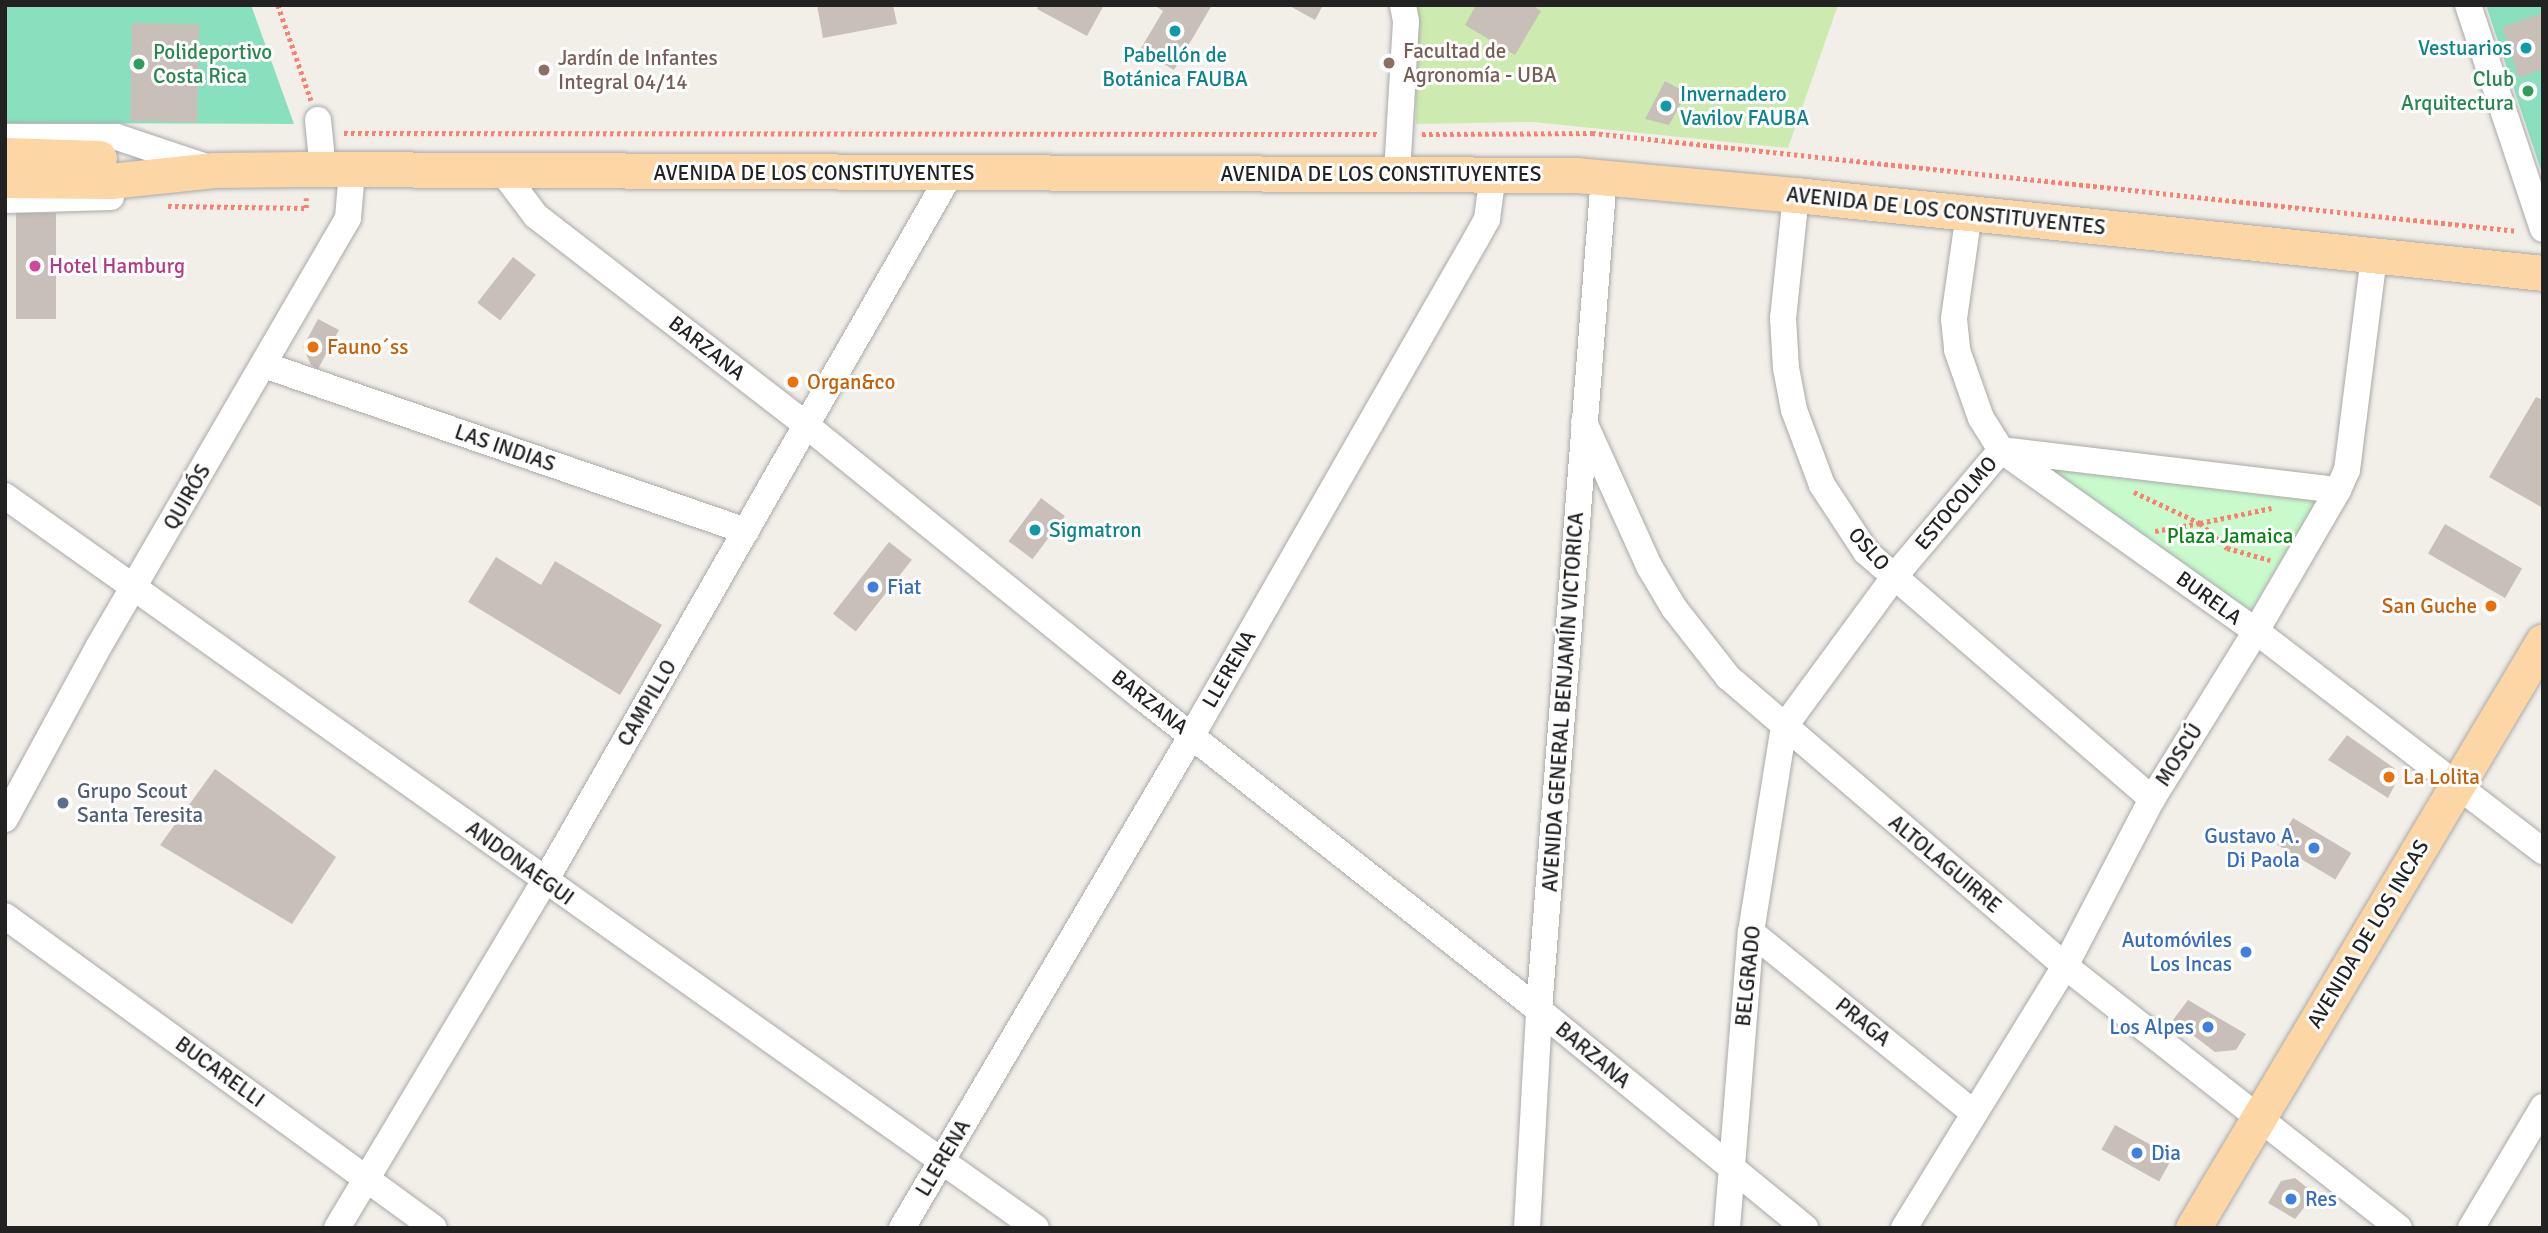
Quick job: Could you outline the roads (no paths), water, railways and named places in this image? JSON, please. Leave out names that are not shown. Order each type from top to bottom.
[{"type":"main road","name":"AVENIDA DE LOS CONSTITUYENTES","points":[[5,155],[117,158],[214,170]]},
{"type":"main road","name":"AVENIDA DE LOS CONSTITUYENTES","points":[[5,180],[110,181],[214,170],[950,174],[1397,173],[1604,177],[2543,274]]},
{"type":"main road","name":"AVENIDA DE LOS INCAS","points":[[2193,1228],[2543,641]]},
{"type":"street","points":[[1397,173],[1406,21],[1403,5]]},
{"type":"street","points":[[2468,5],[2542,227]]},
{"type":"street","name":"QUIRÓS","points":[[5,819],[134,587],[348,218],[337,170],[318,120]]},
{"type":"street","name":"AVENIDA DE LOS CONSTITUYENTES","points":[[5,136],[117,137],[214,170]]},
{"type":"street","name":"AVENIDA DE LOS CONSTITUYENTES","points":[[5,200],[113,197],[214,170]]},
{"type":"street","name":"BARZANA","points":[[502,171],[536,216],[806,425],[1539,1010],[1805,1228]]},
{"type":"street","name":"CAMPILLO","points":[[337,1228],[545,881],[950,174]]},
{"type":"street","name":"LLERENA","points":[[902,1228],[1192,735],[1476,239],[1487,219],[1493,174]]},
{"type":"street","name":"AVENIDA GENERAL BENJAMÍN VICTORICA","points":[[1527,1228],[1539,1010],[1604,177]]},
{"type":"street","name":"OSLO","points":[[1797,195],[1783,318],[1786,368],[1794,410],[1822,485],[1866,552],[2152,799]]},
{"type":"street","name":"BURELA","points":[[1969,213],[1954,318],[1957,350],[1980,418],[2001,450],[2256,631],[2543,850]]},
{"type":"street","name":"MOSCÚ","points":[[1905,1228],[2065,966],[2152,799],[2256,631],[2338,490],[2347,470],[2374,256]]},
{"type":"street","name":"LAS INDIAS","points":[[264,365],[746,531]]},
{"type":"street","name":"ALTOLAGUIRRE","points":[[1584,422],[1649,566],[1674,608],[1728,677],[2065,966],[2399,1228]]},
{"type":"street","name":"ESTOCOLMO","points":[[1784,727],[1894,577],[2001,450],[2338,490]]},
{"type":"street","name":"ANDONAEGUI","points":[[5,496],[1036,1228]]},
{"type":"street","name":"BELGRADO","points":[[1727,1228],[1751,932],[1784,727]]},
{"type":"street","name":"BUCARELLI","points":[[5,916],[434,1228]]},
{"type":"street","name":"PRAGA","points":[[1751,932],[1974,1113]]},
{"type":"street","points":[[2472,1228],[2543,1107]]},
{"type":"place","name":"Pabellón de Botánica FAUBA","points":[[1175,31]]},
{"type":"place","name":"Vestuarios","points":[[2526,48]]},
{"type":"place","name":"Facultad de Agronomía - UBA","points":[[1389,63]]},
{"type":"place","name":"Polideportivo Costa Rica","points":[[139,64]]},
{"type":"place","name":"Jardín de Infantes Integral 04/14","points":[[544,70]]},
{"type":"place","name":"Club Arquitectura","points":[[2528,91]]},
{"type":"place","name":"Invernadero Vavilov FAUBA","points":[[1666,106]]},
{"type":"place","name":"Hotel Hamburg","points":[[35,266]]},
{"type":"place","name":"Fauno´ss","points":[[313,347]]},
{"type":"place","name":"Organ&co","points":[[793,382]]},
{"type":"place","name":"Sigmatron","points":[[1035,530]]},
{"type":"place","name":"Fiat","points":[[873,587]]},
{"type":"place","name":"San Guche","points":[[2491,606]]},
{"type":"place","name":"La Lolita","points":[[2389,777]]},
{"type":"place","name":"Grupo Scout Santa Teresita","points":[[63,803]]},
{"type":"place","name":"Gustavo A. Di Paola","points":[[2314,848]]},
{"type":"place","name":"Automóviles Los Incas","points":[[2246,952]]},
{"type":"place","name":"Los Alpes","points":[[2208,1027]]},
{"type":"place","name":"Dia","points":[[2137,1153]]},
{"type":"place","name":"Res","points":[[2291,1199]]},
{"type":"park label","name":"Plaza Jamaica","points":[[2230,536]]}]
